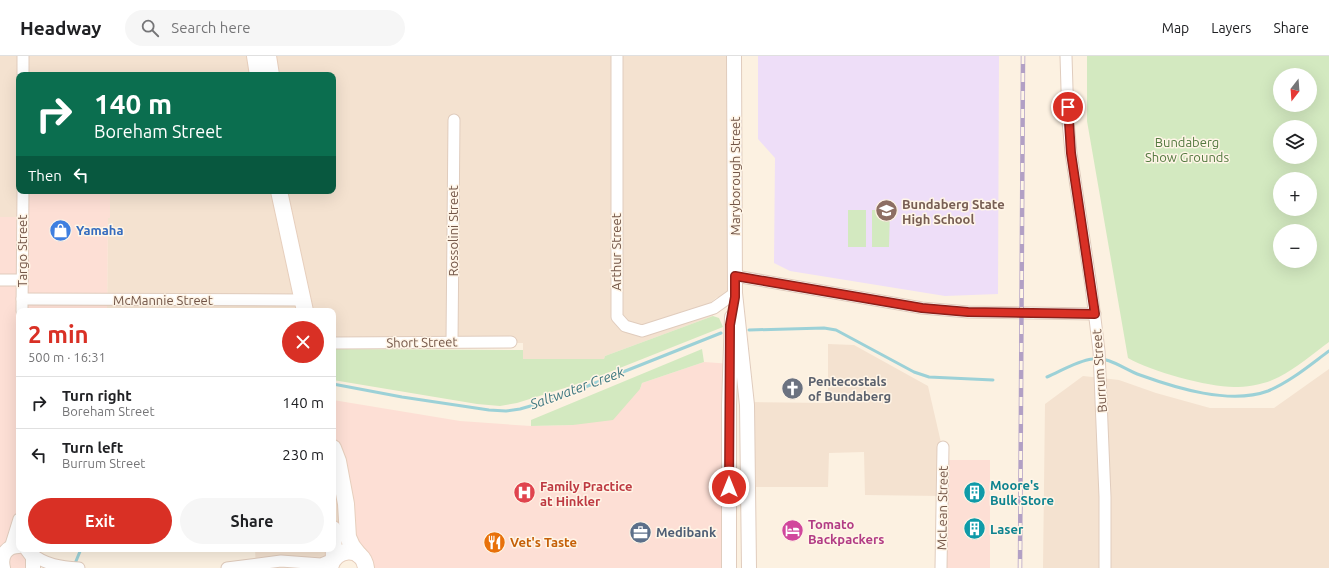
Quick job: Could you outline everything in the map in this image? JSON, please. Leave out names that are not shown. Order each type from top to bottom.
[{"type":"main road","points":[[255,56],[258,72]]},
{"type":"main road","points":[[268,56],[271,72]]},
{"type":"main road","points":[[280,194],[298,272],[304,306]]},
{"type":"main road","points":[[289,194],[298,272]]},
{"type":"main road","points":[[336,456],[346,504],[348,537],[352,546],[363,561]]},
{"type":"main road","points":[[332,561],[343,551],[354,552],[363,561]]},
{"type":"street","points":[[23,56],[23,72]]},
{"type":"street","name":"Arthur Street","points":[[617,56],[618,317],[625,326],[642,331],[714,308],[735,295]]},
{"type":"street","name":"Maryborough Street","points":[[734,56],[735,295],[747,405],[748,568]]},
{"type":"street","name":"Burrum Street","points":[[1066,56],[1068,121],[1071,153],[1095,314],[1099,351],[1105,497],[1105,568]]},
{"type":"street","name":"Rossolini Street","points":[[452,342],[454,120]]},
{"type":"street","name":"Targo Street","points":[[22,308],[23,194]]},
{"type":"street","points":[[735,276],[922,308],[968,312],[1095,314]]},
{"type":"street","points":[[0,280],[22,280]]},
{"type":"street","name":"Maryborough Street","points":[[730,568],[730,325],[735,295]]},
{"type":"street","name":"McMannie Street","points":[[22,299],[304,306]]},
{"type":"street","name":"Short Street","points":[[336,343],[511,342]]},
{"type":"street","name":"McLean Street","points":[[941,568],[943,447]]},
{"type":"street","points":[[2,568],[1,561],[16,552]]},
{"type":"street","points":[[22,552],[34,561],[33,568]]},
{"type":"street","points":[[23,552],[59,567],[79,568]]},
{"type":"street","points":[[227,568],[281,561],[321,564],[332,561]]},
{"type":"shaded area","points":[[0,56],[732,56],[733,292],[716,298],[710,303],[713,316],[605,356],[604,359],[523,359],[523,343],[336,344],[336,308],[107,308],[108,218],[110,218],[110,194],[336,194],[336,72],[16,72],[16,194],[19,194],[22,217],[0,217]]},
{"type":"shaded area","name":"Bundaberg State High School","points":[[758,56],[999,56],[998,294],[945,296],[790,271],[774,263],[775,158],[758,139]]},
{"type":"shaded area","points":[[22,194],[110,194],[110,218],[108,218],[107,308],[16,308],[16,552],[36,552],[36,568],[0,568],[0,217],[22,217]]},
{"type":"shaded area","points":[[828,344],[854,345],[928,386],[942,447],[941,496],[865,495],[864,452],[829,453],[828,487],[749,487],[747,402],[828,403]]},
{"type":"shaded area","points":[[704,362],[732,364],[730,568],[364,568],[345,553],[336,498],[336,400],[460,421],[531,426],[573,425],[640,389],[642,383]]},
{"type":"shaded area","points":[[1329,369],[1329,568],[1043,568],[1045,404],[1083,376],[1119,380],[1156,393],[1210,408],[1274,408]]},
{"type":"shaded area","points":[[944,460],[990,460],[990,568],[942,568]]},
{"type":"shaded area","points":[[336,498],[345,553],[332,568],[256,568],[255,552],[336,552]]},
{"type":"green space","name":"Bundaberg Show Grounds","points":[[1087,56],[1329,56],[1329,342],[1279,377],[1257,385],[1234,387],[1195,381],[1164,373],[1128,358],[1087,121]]},
{"type":"green space","points":[[848,210],[866,210],[866,247],[848,247]]},
{"type":"green space","points":[[872,210],[890,210],[889,247],[872,247]]},
{"type":"green space","points":[[713,316],[719,318],[723,327],[587,381],[517,403],[500,406],[477,404],[336,380],[336,349],[523,350],[523,359],[604,359],[605,356]]},
{"type":"green space","points":[[702,349],[704,362],[642,383],[640,389],[613,420],[573,425],[531,426],[531,420]]},
{"type":"waterway","name":"Saltwater Creek","points":[[749,330],[824,328],[836,330],[914,372],[929,377],[993,380]]},
{"type":"waterway","name":"Saltwater Creek","points":[[336,385],[402,397],[489,410],[506,411],[520,409],[555,399],[721,333]]},
{"type":"waterway","name":"Saltwater Creek","points":[[1047,377],[1069,366],[1092,359],[1098,359],[1111,361],[1134,373],[1170,385],[1203,393],[1220,396],[1253,395],[1268,391],[1284,383],[1329,351]]},
{"type":"waterway","name":"Saltwater Creek","points":[[74,566],[80,552]]},
{"type":"railway","points":[[1020,568],[1023,56]]},
{"type":"place","name":"Bundaberg State High School","points":[[886,211]]},
{"type":"place","name":"Yamaha","points":[[61,230]]},
{"type":"place","name":"Pentecostals of Bundaberg","points":[[793,388]]},
{"type":"place","name":"Moore's Bulk Store","points":[[975,492]]},
{"type":"place","name":"Family Practice at Hinkler","points":[[524,493]]},
{"type":"place","name":"Laser","points":[[975,529]]},
{"type":"place","name":"Tomato Backpackers","points":[[792,531]]},
{"type":"place","name":"Medibank","points":[[640,532]]},
{"type":"place","name":"Vet's Taste","points":[[495,542]]},
{"type":"route","points":[[729,487],[730,325],[735,297],[735,276],[945,311],[1095,314],[1071,153],[1068,107]]}]
